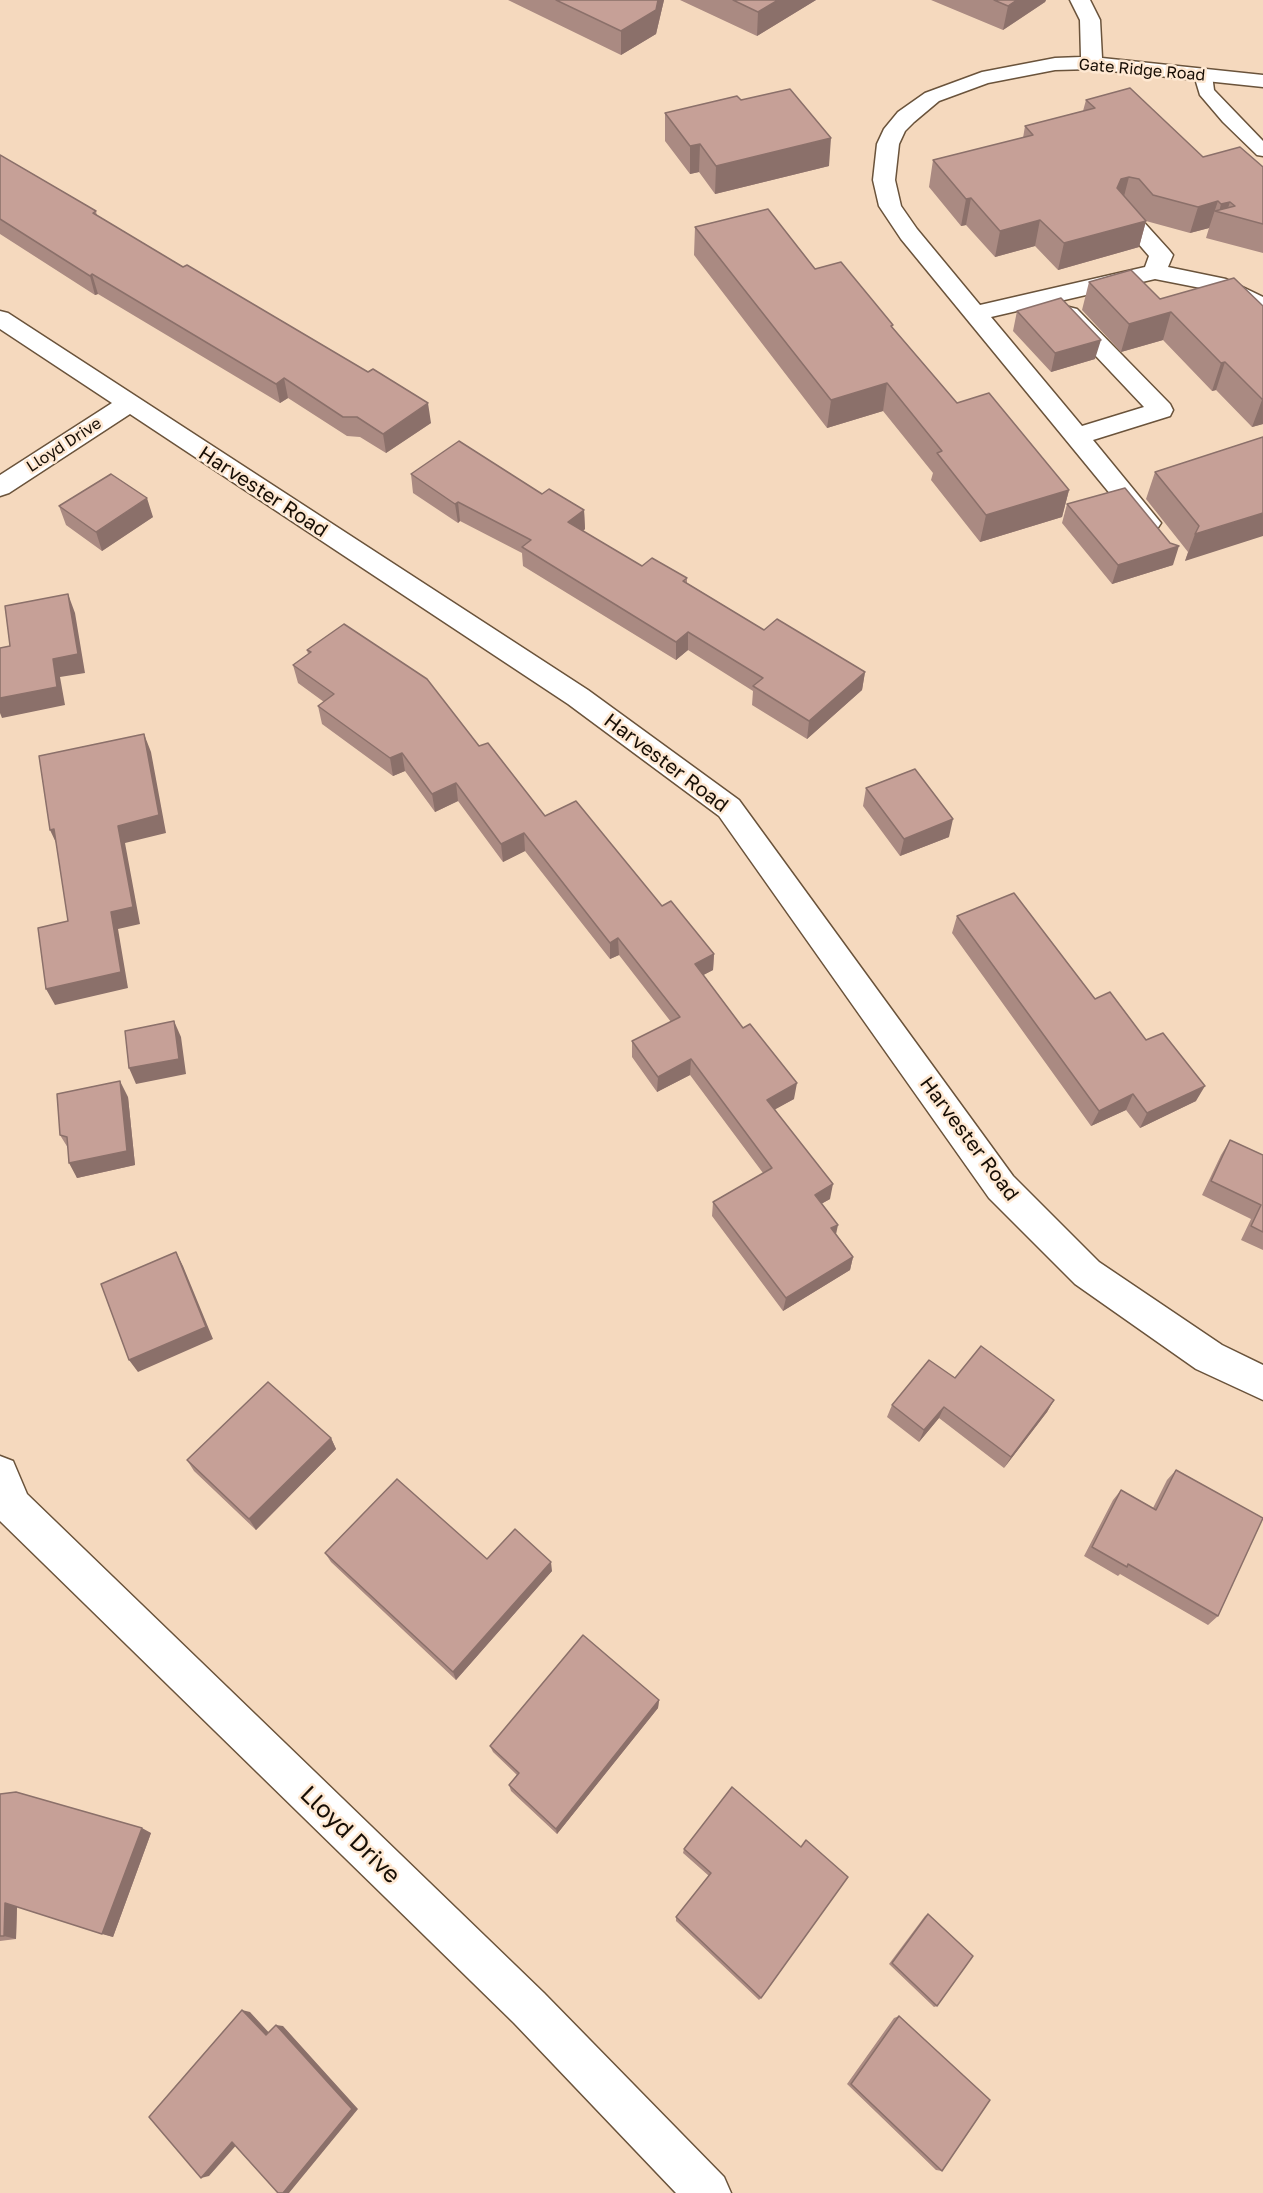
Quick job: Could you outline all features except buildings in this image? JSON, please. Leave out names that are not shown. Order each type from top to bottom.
[{"type":"street","points":[[1080,0],[1090,20],[1092,63]]},
{"type":"street","name":"Gate Ridge Road","points":[[1159,536],[977,313],[909,234],[890,206],[884,180],[888,144],[895,129],[906,117],[932,97],[958,86],[1018,70],[1055,64],[1092,63],[1263,81]]},
{"type":"street","points":[[1122,213],[1161,255],[1155,272]]},
{"type":"street","points":[[977,313],[1155,272],[1218,284],[1256,303],[1263,311]]},
{"type":"street","points":[[1051,296],[1161,411],[1077,436]]},
{"type":"street","name":"Harvester Road","points":[[0,318],[578,697],[729,808],[1001,1187],[1087,1273],[1209,1357],[1263,1383]]},
{"type":"street","name":"Lloyd Drive","points":[[0,487],[128,404]]},
{"type":"street","name":"Lloyd Drive","points":[[4,1501],[529,2008],[708,2193]]},
{"type":"lane","points":[[1203,75],[1206,91],[1228,118],[1263,150]]}]
